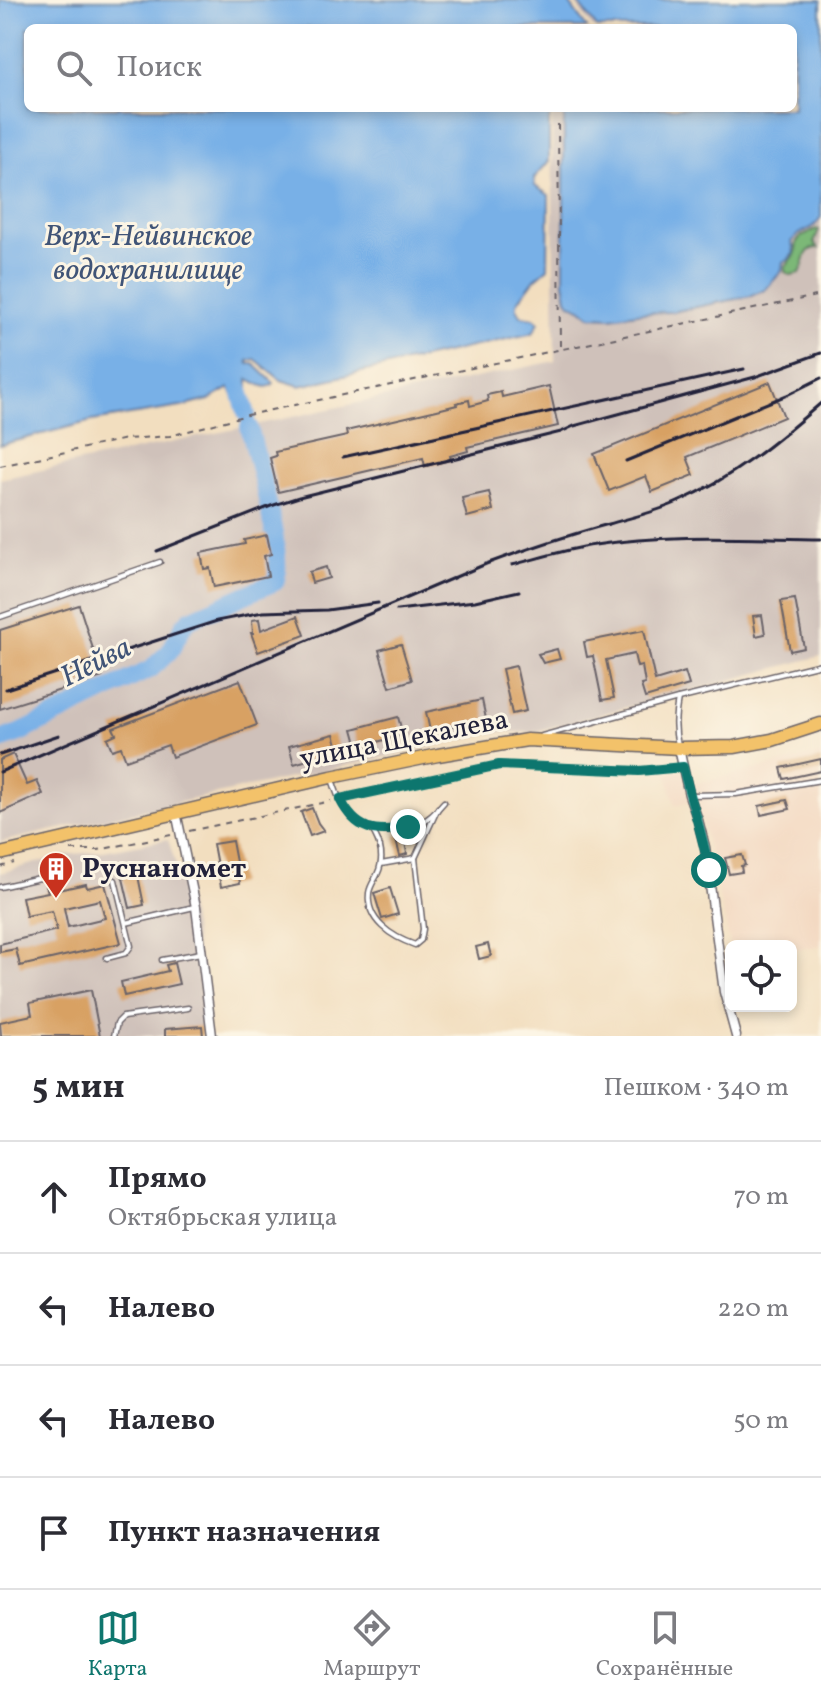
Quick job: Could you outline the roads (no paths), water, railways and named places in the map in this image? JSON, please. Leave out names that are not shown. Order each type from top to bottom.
[{"type":"main road","name":"улица Щекалева","points":[[0,854],[331,777],[527,740],[679,748],[734,747],[772,740],[821,724]]},
{"type":"street","points":[[679,748],[705,847],[724,992],[736,1036]]},
{"type":"street","points":[[176,812],[196,907],[212,1036]]},
{"type":"lane","points":[[0,617],[160,562]]},
{"type":"lane","points":[[527,740],[821,664]]},
{"type":"lane","points":[[678,699],[675,732],[679,748]]},
{"type":"lane","points":[[331,777],[340,799],[355,820],[385,832],[423,821],[444,802]]},
{"type":"lane","points":[[689,795],[736,794],[821,780]]},
{"type":"lane","points":[[371,828],[380,844],[381,864],[369,892],[374,918],[384,929],[415,945],[423,936],[415,858],[438,808]]},
{"type":"lane","points":[[381,864],[415,858]]},
{"type":"lane","points":[[0,887],[66,872]]},
{"type":"lane","points":[[107,958],[131,949],[115,880]]},
{"type":"lane","points":[[126,923],[196,907]]},
{"type":"lane","points":[[162,960],[203,953]]},
{"type":"lane","points":[[114,1036],[117,1023],[123,1017],[188,1008]]},
{"type":"water","name":"Верх-Нейвинское водохранилище","points":[[0,0],[567,0],[584,24],[24,24],[24,112],[553,112],[549,121],[549,161],[534,178],[535,186],[549,195],[548,268],[535,279],[517,303],[517,310],[522,316],[539,322],[533,333],[300,386],[281,380],[255,359],[248,361],[249,364],[254,364],[274,383],[265,386],[248,379],[248,398],[235,400],[230,388],[209,400],[181,407],[92,421],[0,445]]},
{"type":"water","name":"Верх-Нейвинское водохранилище","points":[[576,0],[821,0],[821,217],[814,226],[795,238],[792,242],[794,253],[783,262],[782,271],[765,290],[751,296],[672,312],[611,317],[591,316],[571,304],[564,282],[564,116],[561,112],[797,112],[797,24],[594,24]]},
{"type":"waterway","name":"Нейва","points":[[236,376],[247,415]]},
{"type":"waterway","name":"Нейва","points":[[0,740],[151,669],[170,651],[190,619],[275,582],[277,552],[249,427]]},
{"type":"railway","points":[[157,551],[299,497],[561,432],[755,377],[821,353]]},
{"type":"railway","points":[[343,457],[744,369]]},
{"type":"railway","points":[[626,461],[821,378]]},
{"type":"railway","points":[[0,772],[486,564],[680,501],[737,469],[821,403]]},
{"type":"railway","points":[[512,565],[564,551],[623,541],[708,537],[821,539]]},
{"type":"railway","points":[[397,610],[475,601],[519,591]]},
{"type":"railway","points":[[6,689],[217,621],[263,612],[327,610],[378,603]]},
{"type":"railway","points":[[0,755],[59,735]]},
{"type":"place","name":"Руснаномет","points":[[56,900]]}]
